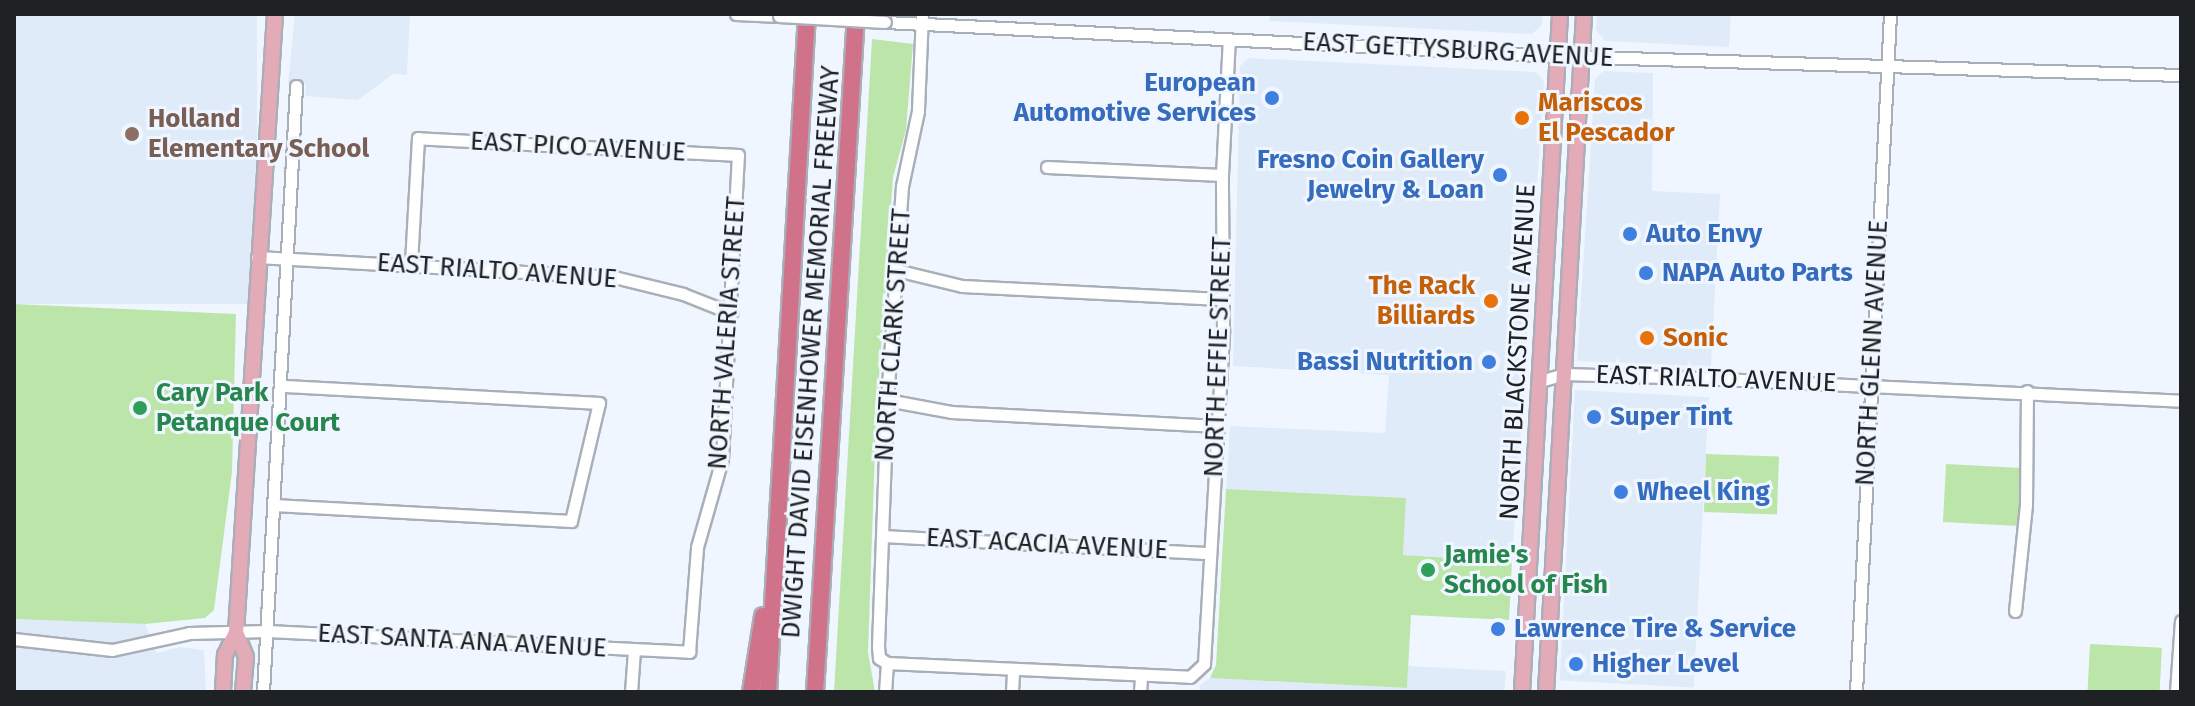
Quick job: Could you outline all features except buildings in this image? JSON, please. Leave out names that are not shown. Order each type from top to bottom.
[{"type":"highway","name":"DWIGHT DAVID EISENHOWER MEMORIAL FREEWAY","points":[[768,692],[807,14]]},
{"type":"highway","name":"DWIGHT DAVID EISENHOWER MEMORIAL FREEWAY","points":[[815,692],[856,14]]},
{"type":"highway","points":[[751,692],[776,532]]},
{"type":"highway","points":[[821,577],[823,692]]},
{"type":"main road","points":[[223,692],[225,655],[236,632],[257,257],[275,14]]},
{"type":"main road","name":"NORTH BLACKSTONE AVENUE","points":[[1522,692],[1560,14]]},
{"type":"main road","name":"NORTH BLACKSTONE AVENUE","points":[[1546,692],[1584,14]]},
{"type":"main road","points":[[236,632],[246,657],[243,692]]},
{"type":"street","name":"EAST GETTYSBURG AVENUE","points":[[736,14],[885,22],[922,19],[1558,56],[2181,75]]},
{"type":"street","name":"NORTH GLENN AVENUE","points":[[1856,692],[1869,383],[1890,14]]},
{"type":"street","name":"NORTH CLARK STREET","points":[[885,692],[883,536],[887,400],[902,186],[918,111],[922,19]]},
{"type":"street","name":"NORTH EFFIE STREET","points":[[1141,676],[1198,673],[1204,664],[1218,426],[1222,175],[1229,39]]},
{"type":"street","points":[[263,692],[296,86]]},
{"type":"street","name":"EAST PICO AVENUE","points":[[411,265],[418,138],[738,155]]},
{"type":"street","name":"NORTH VALERIA STREET","points":[[689,652],[697,547],[722,459],[738,155]]},
{"type":"street","points":[[1047,167],[1222,175]]},
{"type":"street","name":"EAST RIALTO AVENUE","points":[[257,257],[614,277],[683,294],[731,313]]},
{"type":"street","points":[[896,270],[962,286],[1221,299]]},
{"type":"street","name":"EAST RIALTO AVENUE","points":[[1540,381],[1564,374],[1869,383],[2181,401]]},
{"type":"street","points":[[274,505],[571,521],[599,403],[281,386]]},
{"type":"street","points":[[2015,611],[2026,505],[2027,391]]},
{"type":"street","points":[[887,400],[951,412],[1218,426]]},
{"type":"street","name":"EAST ACACIA AVENUE","points":[[883,536],[1210,553]]},
{"type":"street","points":[[2176,692],[2181,621]]},
{"type":"street","name":"EAST SANTA ANA AVENUE","points":[[14,639],[112,650],[178,635],[267,631],[689,652]]},
{"type":"street","points":[[631,692],[634,650]]},
{"type":"street","points":[[883,660],[1141,676],[1140,692]]},
{"type":"street","points":[[1012,692],[1013,670]]},
{"type":"shaded area","name":"Holland Elementary School","points":[[14,14],[257,14],[257,304],[14,304]]},
{"type":"shaded area","points":[[295,14],[410,14],[407,75],[393,74],[358,100],[305,96],[306,84],[288,83]]},
{"type":"shaded area","points":[[1270,14],[1543,14],[1542,25],[1532,34],[1269,21]]},
{"type":"shaded area","points":[[1597,14],[1731,14],[1729,47],[1605,41],[1596,30]]},
{"type":"shaded area","points":[[1248,58],[1536,72],[1544,81],[1512,562],[1403,555],[1405,498],[1226,489],[1230,426],[1385,433],[1389,375],[1233,366],[1240,66]]},
{"type":"shaded area","points":[[1603,71],[1653,73],[1652,191],[1720,194],[1711,367],[1577,361],[1595,79]]},
{"type":"shaded area","points":[[1575,390],[1709,397],[1694,688],[1560,681]]},
{"type":"shaded area","points":[[14,619],[145,624],[157,653],[180,647],[204,650],[206,692],[14,692]]},
{"type":"shaded area","points":[[1408,666],[1506,671],[1504,692],[1202,692],[1199,686],[1210,678],[1407,688]]},
{"type":"green space","points":[[872,39],[913,44],[906,130],[893,177],[876,420],[868,652],[875,692],[834,692]]},
{"type":"green space","points":[[14,304],[236,314],[232,472],[214,610],[205,618],[145,624],[14,619]]},
{"type":"green space","points":[[1706,454],[1779,457],[1777,515],[1704,512]]},
{"type":"green space","points":[[1946,464],[2027,468],[2024,526],[1943,522]]},
{"type":"green space","points":[[1226,489],[1406,498],[1403,555],[1512,562],[1509,620],[1411,615],[1407,688],[1210,678],[1216,665]]},
{"type":"green space","points":[[2090,644],[2162,648],[2160,692],[2087,692]]},
{"type":"place","name":"European Automotive Services","points":[[1272,98]]},
{"type":"place","name":"Mariscos El Pescador","points":[[1522,118]]},
{"type":"place","name":"Holland Elementary School","points":[[132,134]]},
{"type":"place","name":"Fresno Coin Gallery Jewelry & Loan","points":[[1500,175]]},
{"type":"place","name":"Auto Envy","points":[[1630,234]]},
{"type":"place","name":"NAPA Auto Parts","points":[[1646,273]]},
{"type":"place","name":"The Rack Billiards","points":[[1491,301]]},
{"type":"place","name":"Sonic","points":[[1647,338]]},
{"type":"place","name":"Bassi Nutrition","points":[[1489,362]]},
{"type":"place","name":"Cary Park Petanque Court","points":[[140,408]]},
{"type":"place","name":"Super Tint","points":[[1594,417]]},
{"type":"place","name":"Wheel King","points":[[1621,492]]},
{"type":"place","name":"Jamie's School of Fish","points":[[1428,570]]},
{"type":"place","name":"Lawrence Tire & Service","points":[[1498,629]]},
{"type":"place","name":"Higher Level","points":[[1576,664]]}]
